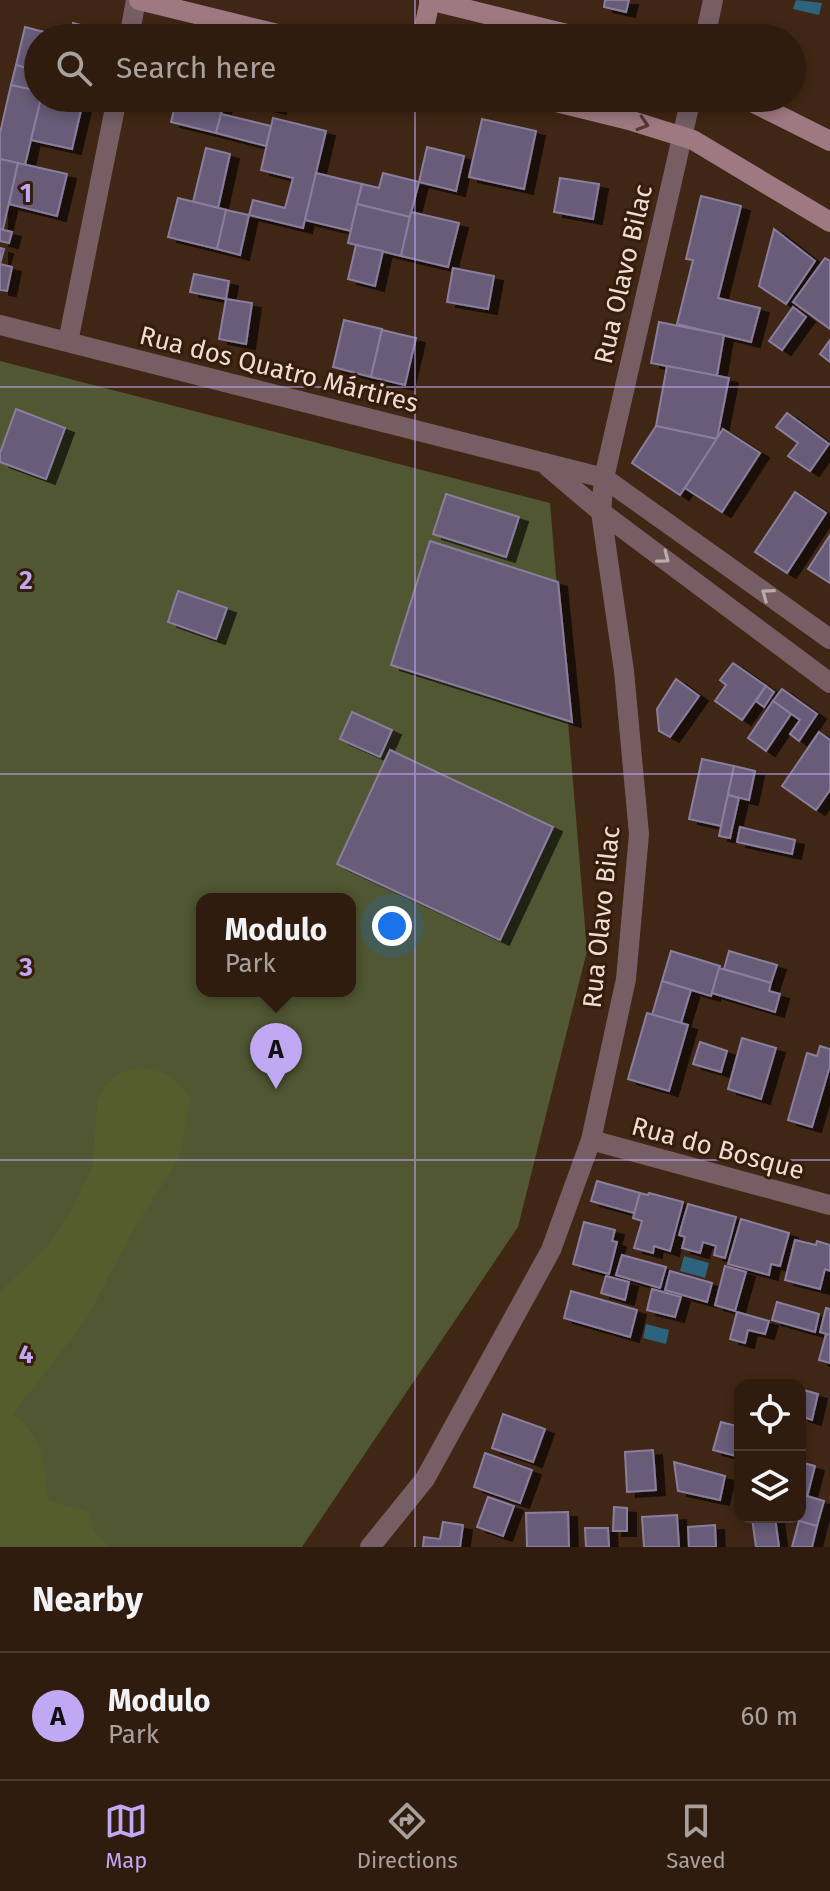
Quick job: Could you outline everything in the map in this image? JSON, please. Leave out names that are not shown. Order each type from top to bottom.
[{"type":"main road","points":[[138,0],[178,5],[245,24]]},
{"type":"main road","points":[[425,24],[429,0],[526,24]]},
{"type":"main road","points":[[597,112],[693,140],[773,185],[830,222]]},
{"type":"main road","points":[[772,112],[830,141]]},
{"type":"street","points":[[132,24],[138,0]]},
{"type":"street","points":[[708,24],[713,0]]},
{"type":"street","points":[[68,342],[114,112]]},
{"type":"street","name":"Rua Olavo Bilac","points":[[370,1547],[425,1479],[551,1250],[591,1140],[626,979],[639,834],[624,671],[601,512],[604,478],[687,112]]},
{"type":"street","name":"Rua dos Quatro Mártires","points":[[0,325],[604,478],[830,639]]},
{"type":"street","name":"Rua dos Quatro Mártires","points":[[545,464],[601,512],[830,683]]},
{"type":"street","name":"Rua do Bosque","points":[[591,1140],[830,1205]]},
{"type":"green space","points":[[0,361],[550,503],[587,951],[518,1227],[302,1547],[0,1547]]},
{"type":"green space","points":[[141,1068],[169,1077],[190,1098],[179,1159],[134,1228],[87,1318],[13,1414],[30,1431],[38,1446],[49,1500],[88,1512],[94,1531],[108,1547],[0,1547],[0,1292],[47,1247],[70,1214],[93,1165],[97,1104],[105,1085],[121,1073]]},
{"type":"water","points":[[796,0],[822,3],[819,15],[793,9]]},
{"type":"water","points":[[684,1256],[709,1263],[705,1278],[680,1271]]},
{"type":"water","points":[[646,1324],[669,1330],[666,1344],[643,1338]]},
{"type":"building","points":[[605,0],[629,0],[626,12],[604,7]]},
{"type":"building","points":[[24,31],[24,67],[16,65]]},
{"type":"building","points":[[16,65],[24,67],[24,88],[11,85]]},
{"type":"building","points":[[11,85],[24,88],[24,112],[38,112],[25,165],[0,159],[0,133]]},
{"type":"building","points":[[38,112],[81,112],[72,149],[31,140]]},
{"type":"building","points":[[174,112],[221,112],[216,133],[171,122]]},
{"type":"building","points":[[221,114],[271,126],[266,146],[216,133]]},
{"type":"building","points":[[273,118],[326,131],[303,228],[249,215],[253,200],[285,208],[293,178],[261,170]]},
{"type":"building","points":[[482,119],[536,131],[524,189],[469,177]]},
{"type":"building","points":[[427,147],[464,156],[456,191],[419,182]]},
{"type":"building","points":[[206,148],[230,154],[218,208],[193,202]]},
{"type":"building","points":[[0,159],[18,163],[3,229],[0,229]]},
{"type":"building","points":[[18,163],[67,174],[57,216],[9,204]]},
{"type":"building","points":[[316,173],[362,184],[351,231],[305,220]]},
{"type":"building","points":[[383,173],[419,182],[410,217],[357,204],[362,184],[379,188]]},
{"type":"building","points":[[560,178],[599,184],[593,219],[554,212]]},
{"type":"building","points":[[701,196],[741,206],[718,298],[760,308],[751,342],[677,324],[693,260],[686,259]]},
{"type":"building","points":[[178,198],[227,210],[217,249],[168,237]]},
{"type":"building","points":[[357,204],[410,217],[401,256],[348,243]]},
{"type":"building","points":[[226,210],[249,215],[240,255],[217,249]]},
{"type":"building","points":[[411,212],[459,223],[448,267],[401,256]]},
{"type":"building","points":[[0,229],[12,232],[9,243],[0,241]]},
{"type":"building","points":[[774,229],[815,261],[786,304],[759,286]]},
{"type":"building","points":[[356,245],[383,251],[375,286],[348,279]]},
{"type":"building","points":[[825,258],[830,261],[830,329],[793,302]]},
{"type":"building","points":[[0,264],[12,267],[7,291],[0,290]]},
{"type":"building","points":[[453,268],[494,276],[488,309],[447,302]]},
{"type":"building","points":[[194,274],[229,281],[226,299],[190,292]]},
{"type":"building","points":[[226,299],[252,303],[246,344],[219,339]]},
{"type":"building","points":[[793,307],[806,317],[782,350],[769,341]]},
{"type":"building","points":[[344,320],[382,329],[371,377],[333,367]]},
{"type":"building","points":[[659,322],[724,335],[717,376],[651,363]]},
{"type":"building","points":[[382,330],[416,338],[405,385],[371,377]]},
{"type":"building","points":[[830,340],[830,362],[820,354]]},
{"type":"building","points":[[667,366],[729,378],[717,439],[656,426]]},
{"type":"building","points":[[16,409],[65,428],[46,479],[0,462],[0,453]]},
{"type":"building","points":[[787,413],[829,444],[810,471],[788,456],[798,443],[776,427]]},
{"type":"building","points":[[656,426],[717,439],[680,495],[632,463]]},
{"type":"building","points":[[723,429],[760,453],[722,512],[685,488]]},
{"type":"building","points":[[795,492],[826,513],[787,573],[755,552]]},
{"type":"building","points":[[446,494],[519,517],[506,557],[433,534]]},
{"type":"building","points":[[830,535],[830,583],[808,569]]},
{"type":"building","points":[[430,541],[558,582],[572,722],[391,665]]},
{"type":"building","points":[[178,591],[227,608],[216,639],[168,622]]},
{"type":"building","points":[[733,663],[766,686],[742,720],[715,701],[726,685],[720,680]]},
{"type":"building","points":[[676,679],[699,696],[670,737],[659,731],[657,709]]},
{"type":"building","points":[[766,686],[774,692],[764,707],[756,701]]},
{"type":"building","points":[[782,689],[817,714],[799,741],[790,734],[800,720],[773,701]]},
{"type":"building","points":[[773,701],[791,714],[766,751],[748,738]]},
{"type":"building","points":[[352,712],[392,730],[380,757],[340,739]]},
{"type":"building","points":[[819,732],[830,740],[830,790],[816,810],[782,786]]},
{"type":"building","points":[[390,750],[553,827],[500,940],[337,864]]},
{"type":"building","points":[[702,759],[734,766],[721,826],[689,819]]},
{"type":"building","points":[[734,766],[755,771],[749,800],[728,795]]},
{"type":"building","points":[[728,795],[739,798],[730,838],[719,836]]},
{"type":"building","points":[[740,827],[795,840],[792,854],[737,842]]},
{"type":"building","points":[[671,951],[720,966],[711,996],[662,981]]},
{"type":"building","points":[[729,951],[777,965],[771,983],[724,969]]},
{"type":"building","points":[[719,968],[771,983],[769,991],[780,994],[775,1012],[712,993]]},
{"type":"building","points":[[662,981],[691,990],[681,1023],[652,1015]]},
{"type":"building","points":[[647,1013],[688,1025],[669,1091],[628,1079]]},
{"type":"building","points":[[742,1038],[776,1048],[761,1099],[728,1089]]},
{"type":"building","points":[[700,1042],[727,1051],[721,1072],[693,1064]]},
{"type":"building","points":[[820,1046],[830,1049],[830,1066],[812,1127],[788,1120],[807,1053],[817,1056]]},
{"type":"building","points":[[597,1181],[640,1193],[634,1213],[591,1201]]},
{"type":"building","points":[[640,1193],[683,1202],[670,1251],[654,1246],[653,1253],[634,1248],[642,1221],[633,1218]]},
{"type":"building","points":[[688,1204],[736,1217],[725,1258],[714,1255],[716,1246],[703,1242],[700,1253],[682,1248],[685,1237],[679,1235]]},
{"type":"building","points":[[741,1219],[789,1233],[780,1266],[771,1264],[769,1275],[728,1264]]},
{"type":"building","points":[[584,1222],[615,1230],[612,1241],[617,1242],[609,1274],[573,1264]]},
{"type":"building","points":[[795,1240],[830,1245],[830,1271],[825,1269],[820,1289],[785,1280]]},
{"type":"building","points":[[622,1255],[666,1267],[660,1288],[616,1275]]},
{"type":"building","points":[[725,1266],[746,1272],[735,1311],[715,1305]]},
{"type":"building","points":[[670,1271],[712,1283],[707,1302],[665,1290]]},
{"type":"building","points":[[606,1276],[629,1282],[625,1300],[601,1293]]},
{"type":"building","points":[[652,1289],[681,1297],[675,1317],[647,1310]]},
{"type":"building","points":[[571,1291],[637,1310],[630,1337],[564,1318]]},
{"type":"building","points":[[777,1302],[819,1314],[815,1332],[772,1320]]},
{"type":"building","points":[[826,1308],[830,1309],[830,1335],[820,1332]]},
{"type":"building","points":[[737,1312],[769,1321],[765,1334],[748,1330],[745,1343],[730,1339]]},
{"type":"building","points":[[826,1334],[830,1335],[830,1363],[819,1360]]},
{"type":"building","points":[[806,1391],[818,1394],[812,1420],[806,1418]]},
{"type":"building","points":[[503,1414],[545,1429],[533,1462],[492,1448]]},
{"type":"building","points":[[721,1422],[734,1425],[734,1455],[713,1450]]},
{"type":"building","points":[[653,1450],[656,1490],[627,1492],[625,1452]]},
{"type":"building","points":[[485,1453],[532,1470],[520,1503],[474,1487]]},
{"type":"building","points":[[674,1462],[725,1476],[720,1500],[678,1491]]},
{"type":"building","points":[[806,1464],[815,1466],[806,1497]]},
{"type":"building","points":[[806,1496],[824,1501],[817,1526],[806,1523]]},
{"type":"building","points":[[488,1497],[514,1506],[503,1536],[477,1527]]},
{"type":"building","points":[[614,1507],[627,1508],[627,1531],[613,1531]]},
{"type":"building","points":[[568,1512],[569,1547],[527,1547],[526,1513]]},
{"type":"building","points":[[677,1515],[679,1547],[644,1547],[642,1517]]},
{"type":"building","points":[[443,1522],[463,1525],[460,1547],[423,1547],[424,1537],[440,1539]]},
{"type":"building","points":[[753,1523],[776,1523],[779,1547],[756,1547]]},
{"type":"building","points":[[798,1523],[817,1526],[812,1547],[792,1547]]},
{"type":"building","points":[[715,1525],[716,1547],[689,1547],[688,1527]]},
{"type":"building","points":[[585,1528],[608,1528],[609,1547],[586,1547]]},
{"type":"place","name":"Modulo","points":[[276,1089]]}]
